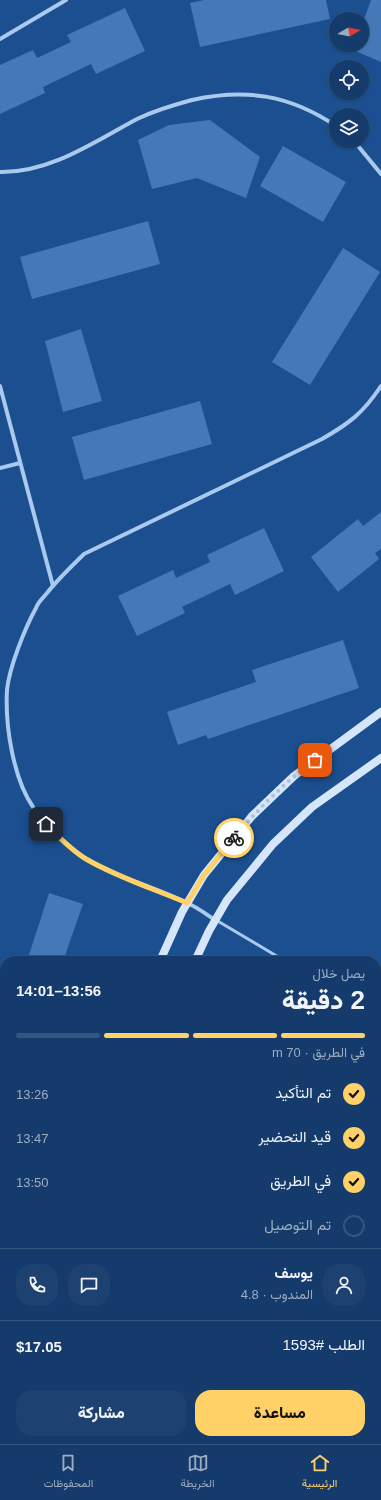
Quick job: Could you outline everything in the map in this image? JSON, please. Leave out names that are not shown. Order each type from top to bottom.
[{"type":"main road","points":[[162,956],[187,903],[204,875],[252,816],[267,800],[294,776],[381,712]]},
{"type":"main road","points":[[197,956],[208,931],[231,895],[273,844],[312,807],[381,758]]},
{"type":"street","points":[[0,39],[66,0]]},
{"type":"street","points":[[0,172],[13,172],[57,161],[79,151],[139,118],[158,110],[179,103],[221,95],[241,93],[284,100],[304,107],[329,122]]},
{"type":"street","points":[[360,148],[381,174]]},
{"type":"street","points":[[0,386],[52,586]]},
{"type":"street","points":[[215,920],[187,903],[116,874],[80,855],[65,844],[46,824],[32,806],[20,780],[8,724],[8,690],[14,661],[23,635],[36,606],[52,586],[84,554],[322,439],[349,424],[370,403],[381,386]]},
{"type":"street","points":[[0,468],[20,463]]},
{"type":"lane","points":[[215,920],[276,956]]},
{"type":"building","points":[[204,0],[326,0],[329,19],[200,47],[190,3]]},
{"type":"building","points":[[371,0],[381,0],[381,62],[358,52],[369,52],[369,12],[367,12]]},
{"type":"building","points":[[125,8],[145,51],[96,74],[91,64],[43,87],[45,93],[0,114],[0,65],[33,50],[37,58],[71,42],[67,35]]},
{"type":"building","points":[[210,120],[260,157],[246,198],[197,178],[152,189],[138,140],[169,125]]},
{"type":"building","points":[[283,146],[346,182],[323,222],[260,186]]},
{"type":"building","points":[[148,221],[160,264],[32,299],[20,257]]},
{"type":"building","points":[[343,248],[380,272],[310,385],[272,362]]},
{"type":"building","points":[[81,329],[102,401],[63,412],[45,341]]},
{"type":"building","points":[[200,401],[212,444],[84,480],[72,437]]},
{"type":"building","points":[[381,512],[381,549],[375,553],[379,559],[338,592],[311,557],[358,519],[363,526]]},
{"type":"building","points":[[264,528],[284,571],[235,595],[230,584],[182,607],[185,613],[137,636],[118,596],[173,570],[176,578],[210,562],[207,555]]},
{"type":"building","points":[[343,640],[359,688],[208,739],[206,735],[178,745],[167,712],[256,682],[252,670]]},
{"type":"building","points":[[49,893],[83,904],[65,956],[29,956]]},
{"type":"way so far","points":[[234,838],[267,800],[315,760]]},
{"type":"route","points":[[46,824],[65,844],[86,858],[110,871],[187,903],[204,875],[234,838]]}]
